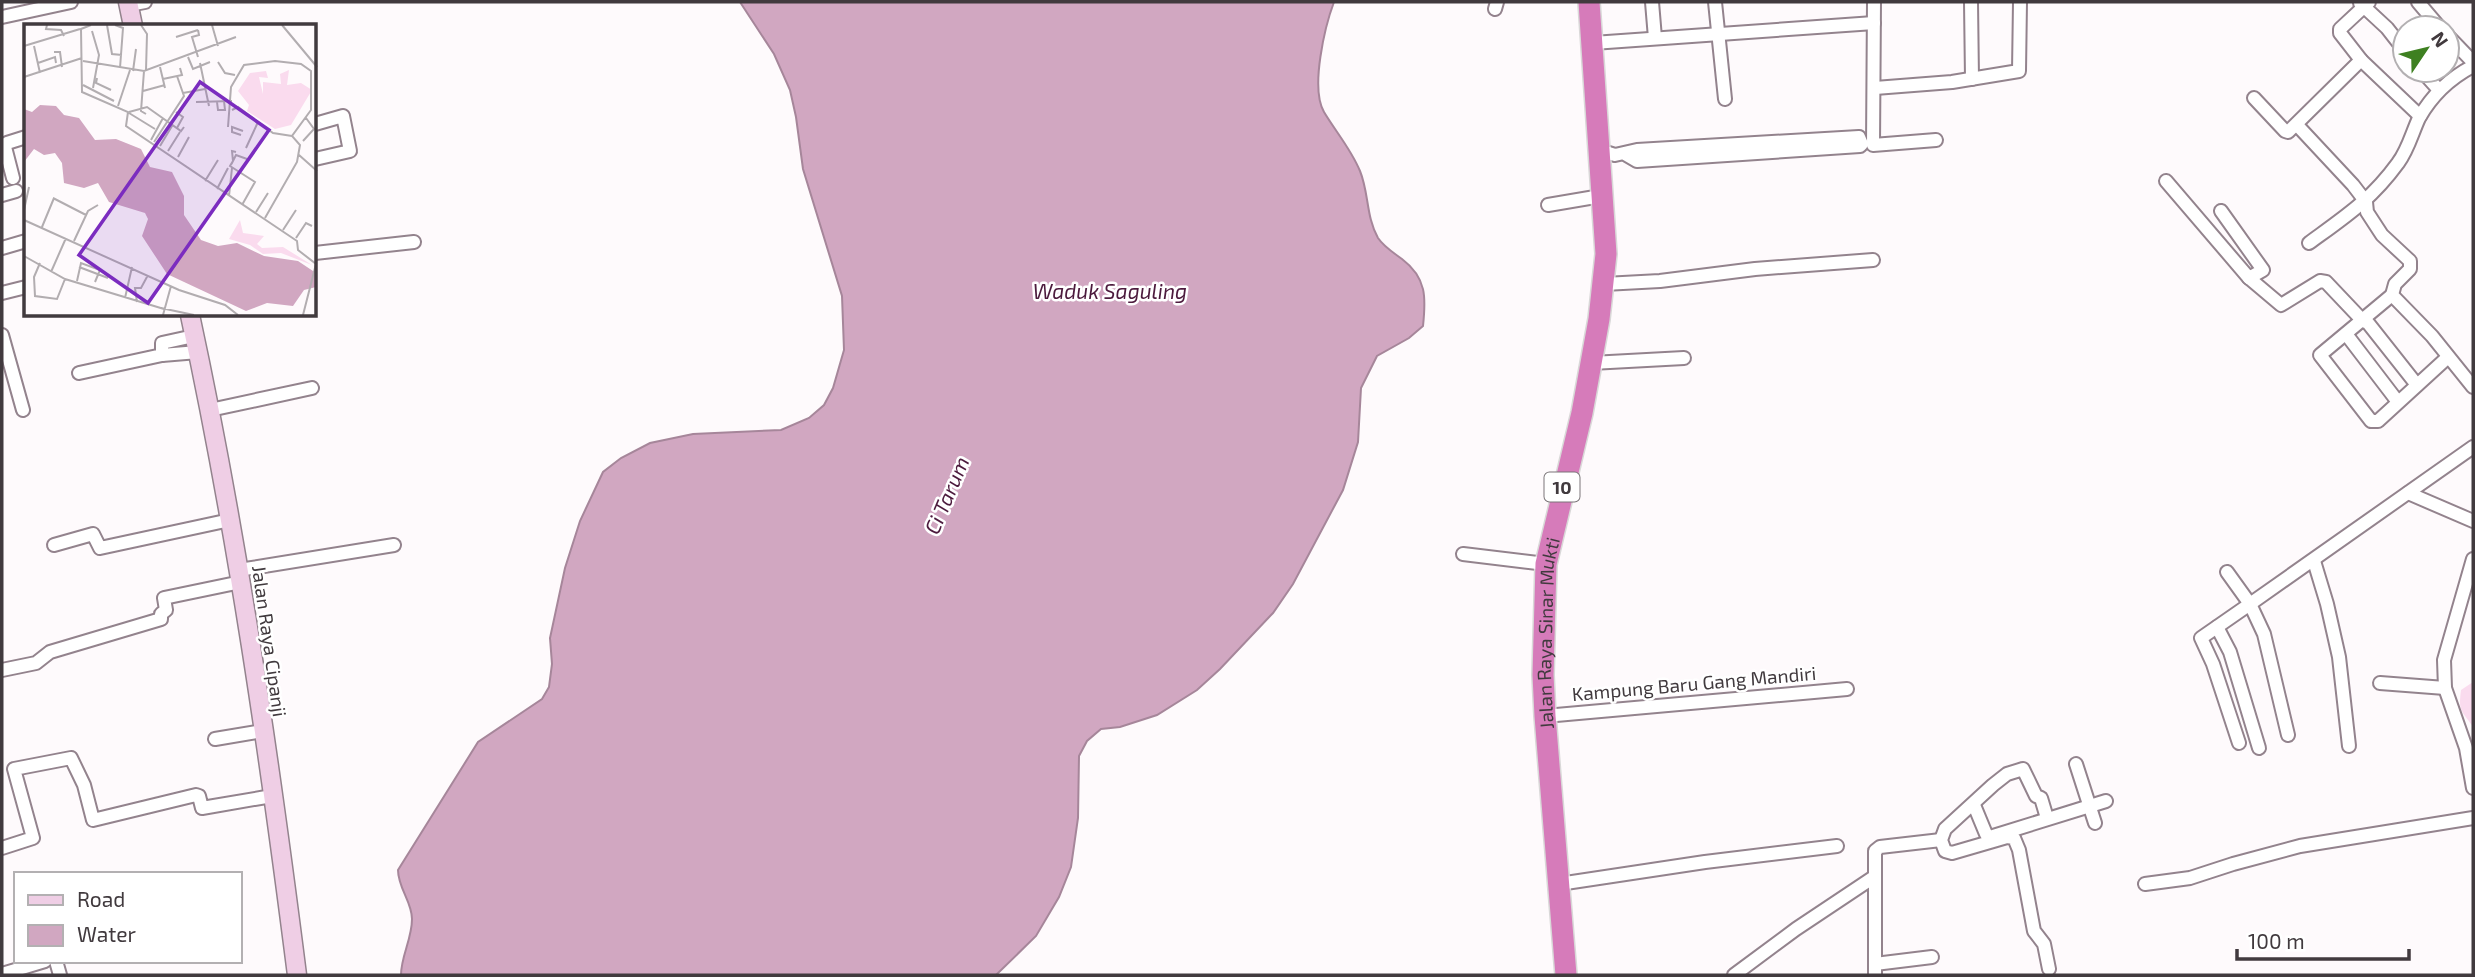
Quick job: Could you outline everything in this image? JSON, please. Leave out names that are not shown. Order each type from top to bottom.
[{"type":"highway","name":"Jalan Raya Sinar Mukti","points":[[1566,975],[1543,675],[1546,564],[1582,413],[1604,284],[1606,254],[1590,2]]},
{"type":"main road","points":[[133,24],[134,3]]},
{"type":"main road","name":"Jalan Raya Cipanji","points":[[190,317],[240,576],[297,975]]},
{"type":"street","points":[[2,17],[71,2]]},
{"type":"street","points":[[1652,2],[1655,38]]},
{"type":"street","points":[[1716,2],[1725,99]]},
{"type":"street","points":[[1874,2],[1874,145],[1936,140]]},
{"type":"street","points":[[1971,2],[1972,79]]},
{"type":"street","points":[[1875,88],[1972,79],[2019,71],[2020,2]]},
{"type":"street","points":[[2391,33],[2364,4],[2340,29],[2340,33],[2361,60],[2420,116]]},
{"type":"street","points":[[1593,43],[1874,23]]},
{"type":"street","points":[[2309,243],[2366,202],[2401,159],[2420,116],[2439,90],[2473,64],[2461,51]]},
{"type":"street","points":[[2254,98],[2284,131],[2288,132],[2361,60]]},
{"type":"street","points":[[2434,84],[2439,90]]},
{"type":"street","points":[[317,123],[342,116],[350,151],[317,159]]},
{"type":"street","points":[[2297,125],[2331,159],[2366,202],[2372,221],[2393,248],[2411,264],[2410,269],[2395,284],[2392,295],[2321,354],[2321,360],[2371,421],[2378,421],[2448,357]]},
{"type":"street","points":[[1599,150],[1615,155],[1633,155],[1859,137],[1862,144],[1743,148]]},
{"type":"street","points":[[2,195],[15,185],[5,147],[7,143],[24,138]]},
{"type":"street","points":[[2166,181],[2249,278],[2280,305],[2324,281],[2368,323],[2417,385]]},
{"type":"street","points":[[1548,205],[1601,196]]},
{"type":"street","points":[[2221,211],[2263,270],[2249,278]]},
{"type":"street","points":[[2,248],[24,242]]},
{"type":"street","points":[[317,253],[414,242]]},
{"type":"street","points":[[1604,284],[1873,260]]},
{"type":"street","points":[[2,293],[24,288]]},
{"type":"street","points":[[2392,295],[2432,336],[2473,387]]},
{"type":"street","points":[[2346,334],[2398,402]]},
{"type":"street","points":[[2,335],[23,410]]},
{"type":"street","points":[[79,373],[162,355],[196,344]]},
{"type":"street","points":[[1591,363],[1684,358]]},
{"type":"street","points":[[210,410],[312,388]]},
{"type":"street","points":[[2239,743],[2213,664],[2201,638],[2473,447]]},
{"type":"street","points":[[2408,492],[2473,521]]},
{"type":"street","points":[[54,545],[93,534],[100,548],[230,520]]},
{"type":"street","points":[[2,670],[36,663],[50,652],[161,619],[161,614],[166,610],[164,598],[240,576],[394,545]]},
{"type":"street","points":[[1463,554],[1546,564]]},
{"type":"street","points":[[2473,559],[2444,660],[2445,688],[2466,748],[2473,788]]},
{"type":"street","points":[[2314,561],[2339,657],[2349,746]]},
{"type":"street","points":[[2227,572],[2250,604],[2264,635],[2288,735]]},
{"type":"street","points":[[2217,627],[2230,652],[2259,748]]},
{"type":"street","points":[[2380,683],[2445,688]]},
{"type":"street","name":"Kampung Baru Gang Mandiri","points":[[1545,716],[1847,689]]},
{"type":"street","points":[[215,739],[262,732]]},
{"type":"street","points":[[2,848],[33,838],[14,769],[62,758],[71,758],[84,785],[93,820],[196,795],[199,796],[202,808],[272,796]]},
{"type":"street","points":[[2076,764],[2095,823]]},
{"type":"street","points":[[2047,818],[2042,798],[2036,796],[2023,769],[2007,774],[1945,829],[1941,840],[1945,851],[1952,853],[2007,837],[2014,838],[2019,850],[2034,931],[2044,944],[2049,969]]},
{"type":"street","points":[[1974,805],[1988,837],[2106,801]]},
{"type":"street","points":[[2145,884],[2190,878],[2300,846],[2473,818]]},
{"type":"street","points":[[1932,957],[1875,970],[1874,857],[1877,848],[1941,840]]},
{"type":"street","points":[[1559,884],[1837,846]]},
{"type":"street","points":[[1734,975],[1874,877]]},
{"type":"street","points":[[2,975],[40,963]]},
{"type":"shaded area","points":[[2473,682],[2473,727],[2460,703],[2461,690]]},
{"type":"water","name":"Waduk Saguling","points":[[740,2],[1334,2],[1320,57],[1320,101],[1360,171],[1371,222],[1378,238],[1410,266],[1420,281],[1424,298],[1423,326],[1409,338],[1377,356],[1361,388],[1358,442],[1343,490],[1293,584],[1273,613],[1197,690],[1157,715],[1120,727],[1101,729],[1087,741],[1079,756],[1078,818],[1071,867],[1059,897],[1036,936],[996,975],[401,975],[412,919],[398,870],[478,742],[542,699],[549,687],[552,664],[550,638],[565,568],[580,521],[603,472],[621,458],[650,443],[693,434],[781,430],[809,418],[824,405],[833,388],[844,350],[842,296],[803,169],[790,90],[774,54]]},
{"type":"water label","name":"Ci Tarum","points":[[946,495]]}]
